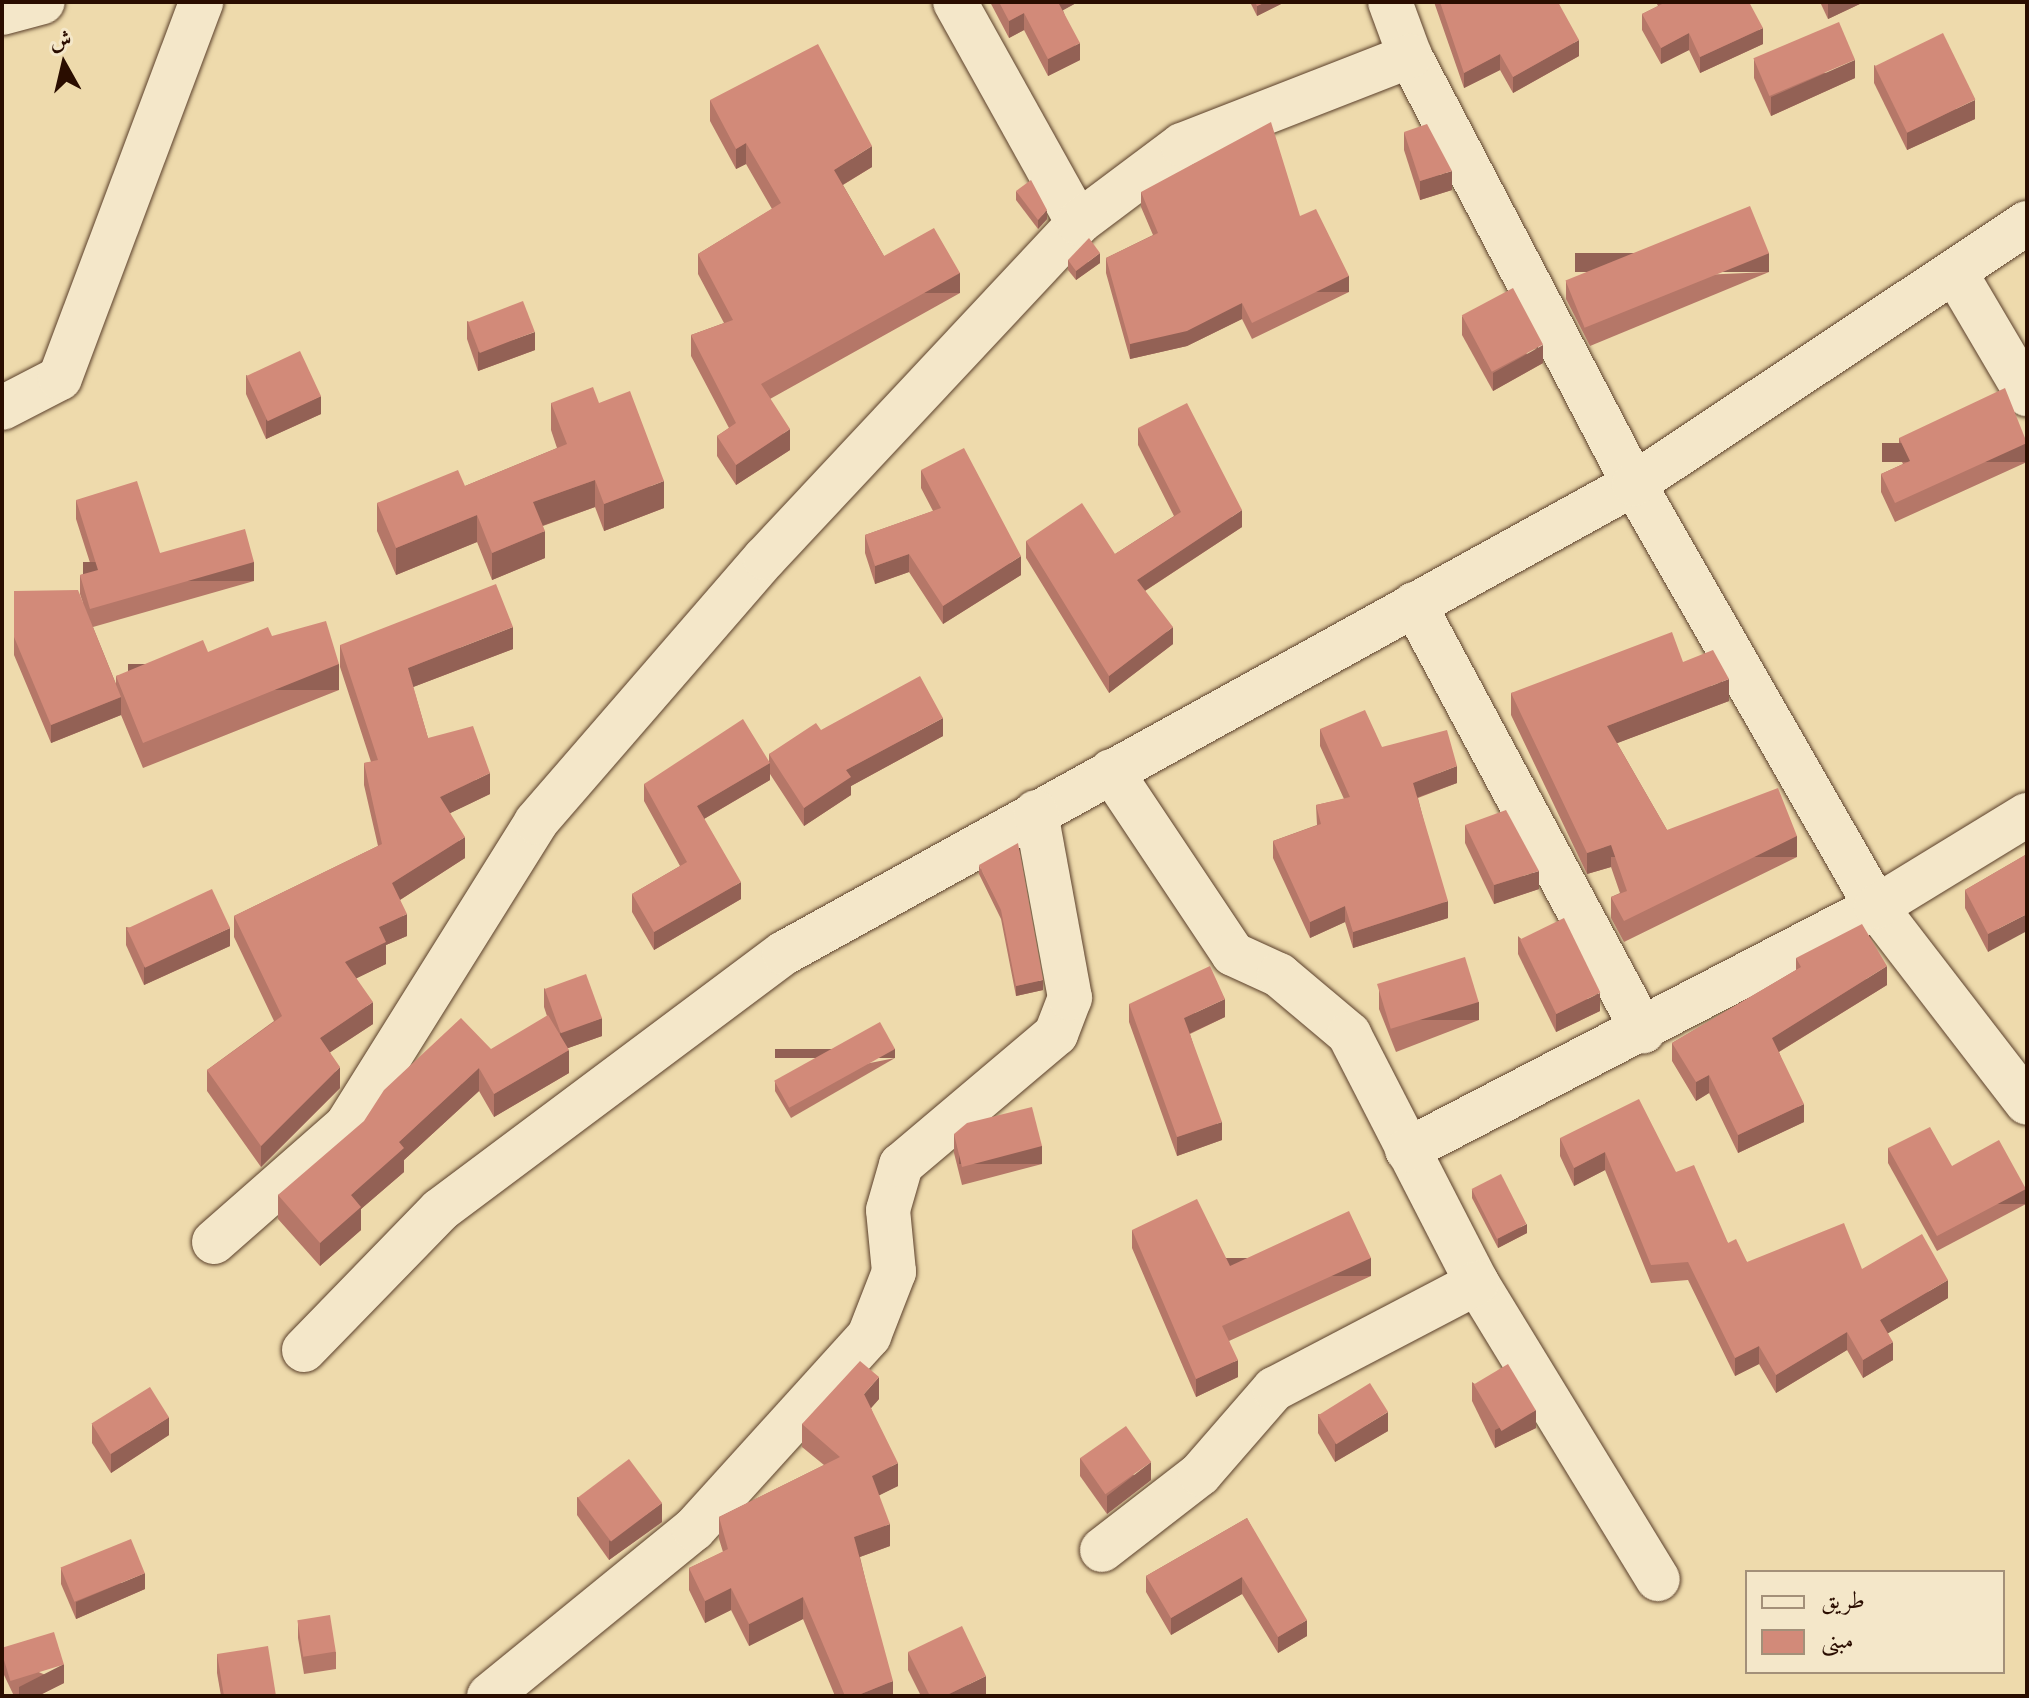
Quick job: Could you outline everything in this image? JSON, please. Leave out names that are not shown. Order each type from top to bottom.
[{"type":"street","points":[[2,13],[43,2]]},
{"type":"street","points":[[2,408],[60,378],[201,2]]},
{"type":"street","points":[[955,2],[1078,223]]},
{"type":"street","points":[[1390,2],[1410,56],[1634,484],[1876,907],[2027,1103]]},
{"type":"street","points":[[214,1242],[347,1125],[536,822],[765,558],[1078,223],[1182,145],[1410,56]]},
{"type":"street","points":[[304,1350],[440,1210],[784,953],[1634,484],[2027,223]]},
{"type":"street","points":[[1955,272],[2027,394]]},
{"type":"street","points":[[1414,604],[1643,1031]]},
{"type":"street","points":[[1111,771],[1233,954],[1279,975],[1349,1034],[1477,1283],[1658,1579]]},
{"type":"street","points":[[489,1696],[694,1529],[869,1336],[894,1272],[888,1210],[901,1165],[1056,1034],[1070,998],[1036,812]]},
{"type":"street","points":[[1407,1150],[1643,1031],[1876,907],[2027,815]]},
{"type":"street","points":[[1102,1550],[1200,1474],[1274,1389],[1477,1283]]},
{"type":"building","points":[[999,2],[1058,2],[1080,43],[1048,59],[1024,13],[1009,21]]},
{"type":"building","points":[[1440,2],[1558,2],[1579,40],[1513,77],[1500,54],[1464,73]]},
{"type":"building","points":[[1666,2],[1749,2],[1763,28],[1700,57],[1689,33],[1661,48],[1642,14]]},
{"type":"building","points":[[1839,22],[1855,60],[1769,96],[1753,58]]},
{"type":"building","points":[[1943,33],[1975,100],[1907,133],[1875,66]]},
{"type":"building","points":[[818,44],[872,146],[834,170],[884,256],[934,228],[960,273],[761,384],[790,429],[736,465],[717,436],[736,423],[691,335],[733,320],[698,254],[781,203],[746,143],[736,149],[710,100]]},
{"type":"building","points":[[1271,122],[1300,216],[1316,209],[1349,276],[1252,323],[1242,303],[1187,331],[1130,344],[1106,258],[1158,233],[1141,192]]},
{"type":"building","points":[[1427,124],[1452,171],[1420,181],[1404,132]]},
{"type":"building","points":[[1031,180],[1047,210],[1038,220],[1016,191]]},
{"type":"building","points":[[1750,206],[1769,253],[1585,328],[1565,281]]},
{"type":"building","points":[[1089,238],[1100,253],[1076,271],[1068,260]]},
{"type":"building","points":[[1513,288],[1543,345],[1492,372],[1462,315]]},
{"type":"building","points":[[523,301],[535,332],[480,353],[468,322]]},
{"type":"building","points":[[300,351],[321,396],[268,421],[247,376]]},
{"type":"building","points":[[593,387],[599,403],[630,391],[664,481],[604,504],[595,480],[533,502],[545,531],[492,553],[477,515],[396,548],[377,503],[458,470],[465,486],[567,444],[551,403]]},
{"type":"building","points":[[2005,388],[2027,443],[1895,503],[1881,474],[1910,461],[1899,438]]},
{"type":"building","points":[[1187,403],[1242,510],[1137,580],[1173,627],[1109,676],[1026,541],[1082,503],[1115,554],[1181,512],[1138,428]]},
{"type":"building","points":[[964,448],[1021,556],[943,606],[909,554],[875,566],[865,535],[941,508],[921,470]]},
{"type":"building","points":[[137,481],[160,553],[245,529],[254,562],[90,609],[80,575],[98,570],[76,500]]},
{"type":"building","points":[[496,584],[513,627],[408,668],[428,738],[473,726],[490,773],[440,797],[465,837],[392,883],[407,914],[379,927],[386,942],[345,962],[373,1002],[320,1038],[340,1067],[261,1146],[207,1070],[282,1016],[234,916],[382,844],[364,763],[378,760],[340,645]]},
{"type":"building","points":[[78,590],[121,697],[51,725],[14,637],[14,591]]},
{"type":"building","points":[[326,621],[339,664],[143,743],[116,676],[203,640],[208,652],[268,627],[272,636]]},
{"type":"building","points":[[1672,632],[1683,662],[1713,650],[1729,679],[1607,726],[1667,830],[1778,788],[1797,836],[1624,921],[1611,897],[1627,891],[1611,845],[1587,853],[1511,693]]},
{"type":"building","points":[[920,676],[943,718],[846,770],[851,777],[804,808],[769,754],[816,723],[821,730]]},
{"type":"building","points":[[1365,710],[1382,747],[1447,730],[1457,766],[1413,783],[1448,901],[1353,932],[1345,906],[1310,922],[1273,841],[1321,824],[1316,805],[1350,797],[1320,729]]},
{"type":"building","points":[[743,719],[770,763],[697,806],[741,882],[654,932],[632,894],[687,862],[644,784]]},
{"type":"building","points":[[1506,810],[1539,871],[1494,885],[1465,825]]},
{"type":"building","points":[[1018,843],[1043,980],[1016,986],[1001,910],[979,865]]},
{"type":"building","points":[[2027,854],[2027,914],[1988,934],[1965,890]]},
{"type":"building","points":[[212,889],[230,928],[145,968],[127,929]]},
{"type":"building","points":[[1564,918],[1600,993],[1556,1014],[1520,939]]},
{"type":"building","points":[[1862,924],[1887,966],[1772,1038],[1804,1104],[1738,1135],[1709,1075],[1696,1082],[1672,1043],[1801,967],[1796,958]]},
{"type":"building","points":[[1465,957],[1479,1002],[1391,1029],[1377,984]]},
{"type":"building","points":[[1210,966],[1225,999],[1184,1018],[1222,1122],[1177,1137],[1129,1004]]},
{"type":"building","points":[[586,974],[602,1018],[561,1033],[545,989]]},
{"type":"building","points":[[548,1015],[569,1050],[494,1094],[479,1068],[399,1142],[404,1148],[351,1195],[361,1207],[320,1243],[278,1195],[364,1121],[384,1090],[461,1018],[491,1049]]},
{"type":"building","points":[[880,1022],[895,1049],[789,1108],[774,1081]]},
{"type":"building","points":[[1639,1099],[1676,1172],[1694,1165],[1728,1243],[1736,1239],[1747,1262],[1844,1223],[1862,1269],[1922,1234],[1948,1280],[1880,1320],[1893,1342],[1863,1360],[1847,1332],[1776,1375],[1759,1346],[1735,1358],[1688,1262],[1651,1265],[1605,1152],[1574,1168],[1560,1138]]},
{"type":"building","points":[[1032,1107],[1042,1146],[962,1167],[954,1134],[967,1123]]},
{"type":"building","points":[[1930,1127],[1952,1166],[1999,1140],[2026,1189],[1937,1236],[1888,1148]]},
{"type":"building","points":[[1501,1174],[1526,1224],[1497,1239],[1472,1189]]},
{"type":"building","points":[[1197,1199],[1230,1266],[1349,1211],[1371,1258],[1222,1326],[1238,1360],[1196,1379],[1132,1230]]},
{"type":"building","points":[[860,1361],[879,1377],[864,1394],[898,1463],[872,1476],[890,1524],[854,1537],[893,1681],[856,1696],[845,1696],[803,1597],[749,1624],[731,1588],[705,1601],[689,1568],[728,1549],[719,1517],[840,1457],[802,1424]]},
{"type":"building","points":[[1508,1364],[1536,1410],[1502,1431],[1474,1385]]},
{"type":"building","points":[[1370,1383],[1388,1412],[1336,1444],[1318,1415]]},
{"type":"building","points":[[150,1387],[169,1418],[111,1454],[91,1424]]},
{"type":"building","points":[[1126,1426],[1151,1462],[1105,1494],[1080,1458]]},
{"type":"building","points":[[629,1459],[662,1503],[611,1541],[578,1498]]},
{"type":"building","points":[[1247,1518],[1307,1620],[1278,1637],[1242,1577],[1171,1618],[1146,1576]]},
{"type":"building","points":[[131,1539],[145,1573],[74,1602],[61,1567]]},
{"type":"building","points":[[330,1615],[336,1652],[303,1657],[297,1620]]},
{"type":"building","points":[[962,1626],[986,1676],[945,1696],[930,1696],[908,1652]]},
{"type":"building","points":[[54,1632],[64,1665],[10,1681],[2,1648]]},
{"type":"building","points":[[268,1646],[276,1696],[224,1696],[217,1654]]}]
